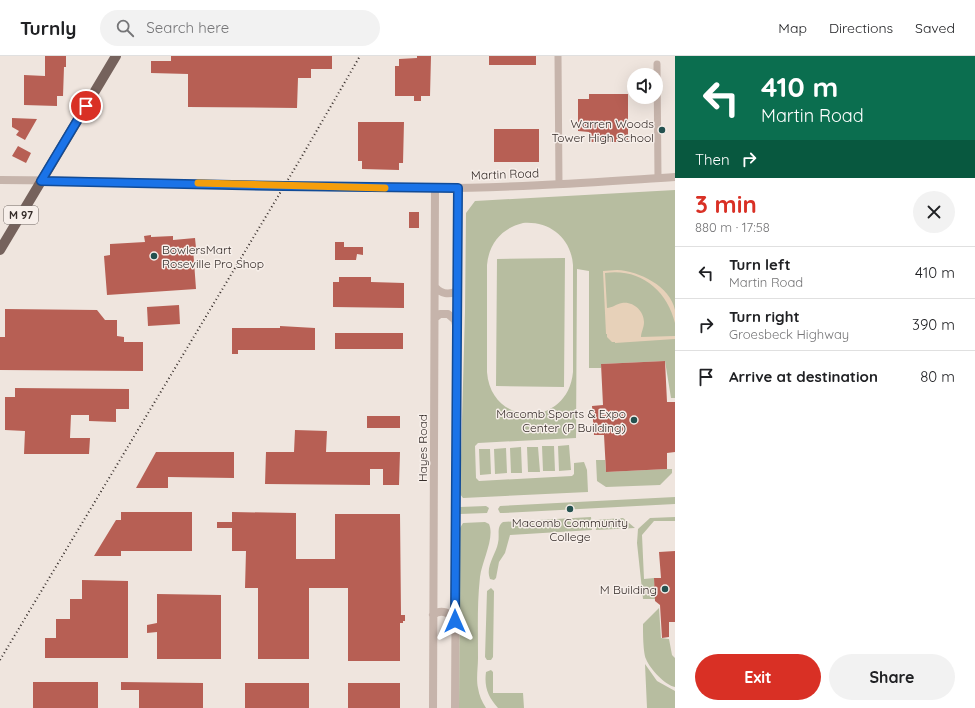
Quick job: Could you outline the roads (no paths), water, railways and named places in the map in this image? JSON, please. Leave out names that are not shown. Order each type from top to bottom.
[{"type":"main road","name":"M 97","points":[[0,250],[116,56]]},
{"type":"street","points":[[558,56],[559,184]]},
{"type":"street","points":[[657,64],[658,178]]},
{"type":"street","name":"Martin Road","points":[[0,180],[458,188],[675,177]]},
{"type":"street","name":"Hayes Road","points":[[433,708],[435,188]]},
{"type":"street","points":[[455,708],[458,188]]},
{"type":"street","points":[[435,287],[439,291],[446,294],[457,291]]},
{"type":"street","points":[[435,318],[440,314],[448,314],[455,320],[457,329]]},
{"type":"street","points":[[433,615],[438,612],[445,612],[452,616],[455,621]]},
{"type":"railway","points":[[0,660],[298,163],[360,56]]},
{"type":"place","name":"Warren Woods Tower High School","points":[[662,130]]},
{"type":"place","name":"BowlersMart Roseville Pro Shop","points":[[154,256]]},
{"type":"place","name":"Macomb Sports & Expo Center (P Building)","points":[[634,420]]},
{"type":"place","name":"Macomb Community College","points":[[570,509]]},
{"type":"place","name":"M Building","points":[[665,589]]}]
